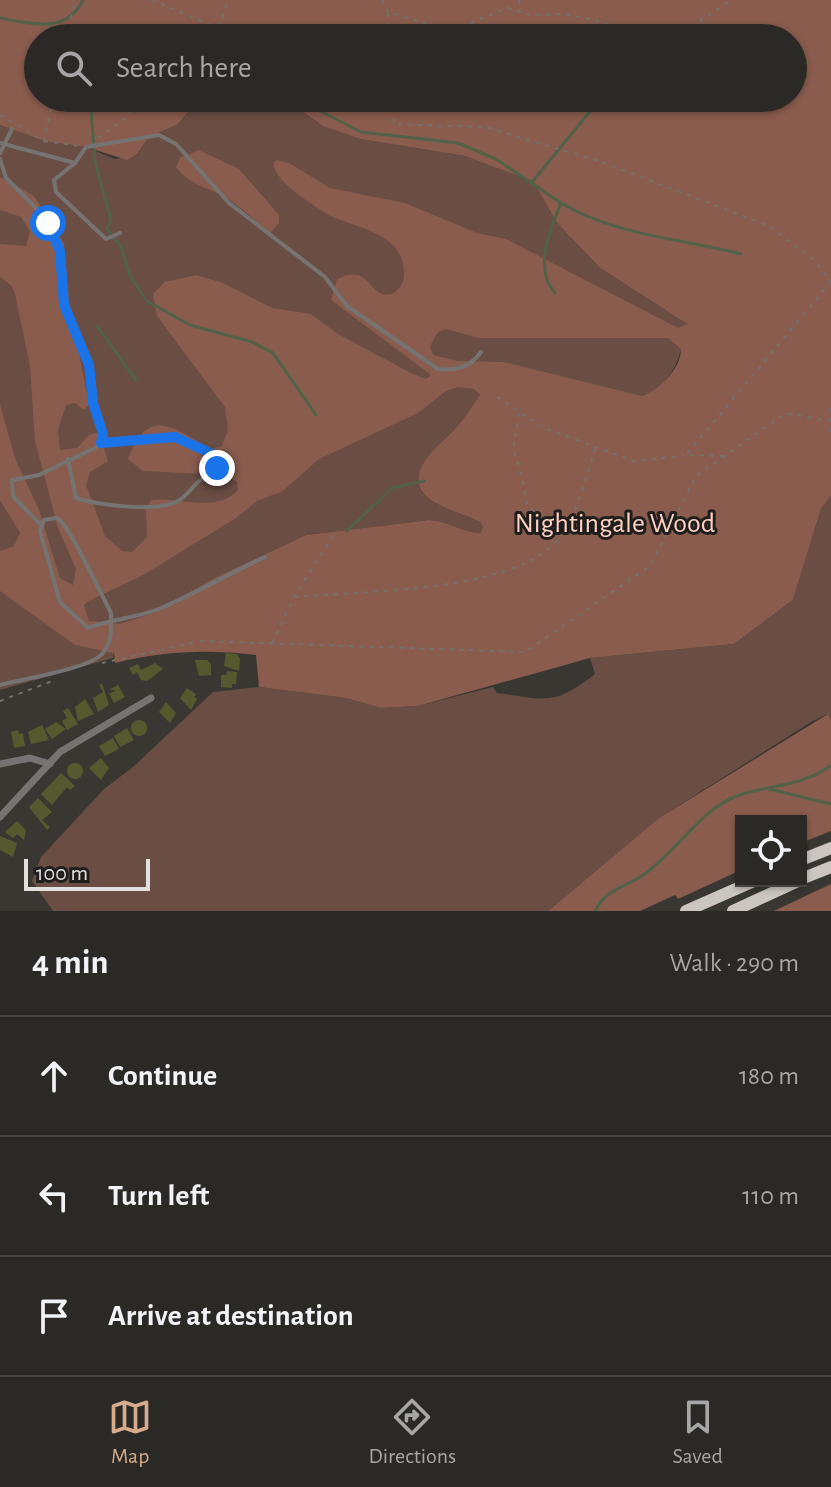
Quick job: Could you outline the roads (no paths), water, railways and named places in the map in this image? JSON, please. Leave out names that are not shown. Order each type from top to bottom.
[{"type":"highway","points":[[807,858],[831,848]]},
{"type":"highway","points":[[807,877],[831,867]]},
{"type":"highway","points":[[686,911],[740,887]]},
{"type":"highway","points":[[733,911],[784,887]]},
{"type":"street","points":[[0,817],[60,752],[151,698]]},
{"type":"street","points":[[0,764],[30,758],[50,764]]},
{"type":"lane","points":[[0,153],[1,144],[12,129]]},
{"type":"lane","points":[[120,233],[106,239],[52,186],[87,146],[159,135],[176,144],[229,203],[325,277],[347,306],[438,369],[455,371],[474,362],[481,352]]},
{"type":"lane","points":[[1,144],[75,163]]},
{"type":"lane","points":[[0,159],[6,178],[38,210],[54,233],[60,251],[64,305],[89,365],[93,403],[103,434],[101,443]]},
{"type":"lane","points":[[68,459],[76,498],[111,505],[165,506],[178,501],[198,478],[212,475],[219,457],[175,437],[101,443],[68,459],[39,475],[12,480],[13,496],[40,524],[46,560],[60,602],[83,627],[159,609],[265,557]]},
{"type":"lane","points":[[0,685],[97,658],[109,643],[111,613],[83,563],[70,529],[57,518],[40,524]]},
{"type":"waterway","points":[[0,18],[35,24],[57,22],[76,11],[83,0]]},
{"type":"waterway","points":[[91,112],[95,161],[111,220],[107,229],[121,247],[130,276],[147,301],[190,325],[252,342],[273,353],[316,415]]},
{"type":"waterway","points":[[322,112],[361,132],[458,143],[496,159],[561,203]]},
{"type":"waterway","points":[[533,181],[590,112]]},
{"type":"waterway","points":[[555,293],[548,283],[544,261],[548,237],[561,203],[604,223],[741,254]]},
{"type":"waterway","points":[[97,326],[136,380]]},
{"type":"waterway","points":[[347,531],[392,488],[424,481]]},
{"type":"waterway","points":[[595,911],[610,893],[655,866],[699,821],[723,803],[749,792],[809,778],[830,766]]},
{"type":"waterway","points":[[769,789],[831,804]]},
{"type":"park label","name":"Nightingale Wood","points":[[615,524]]}]
